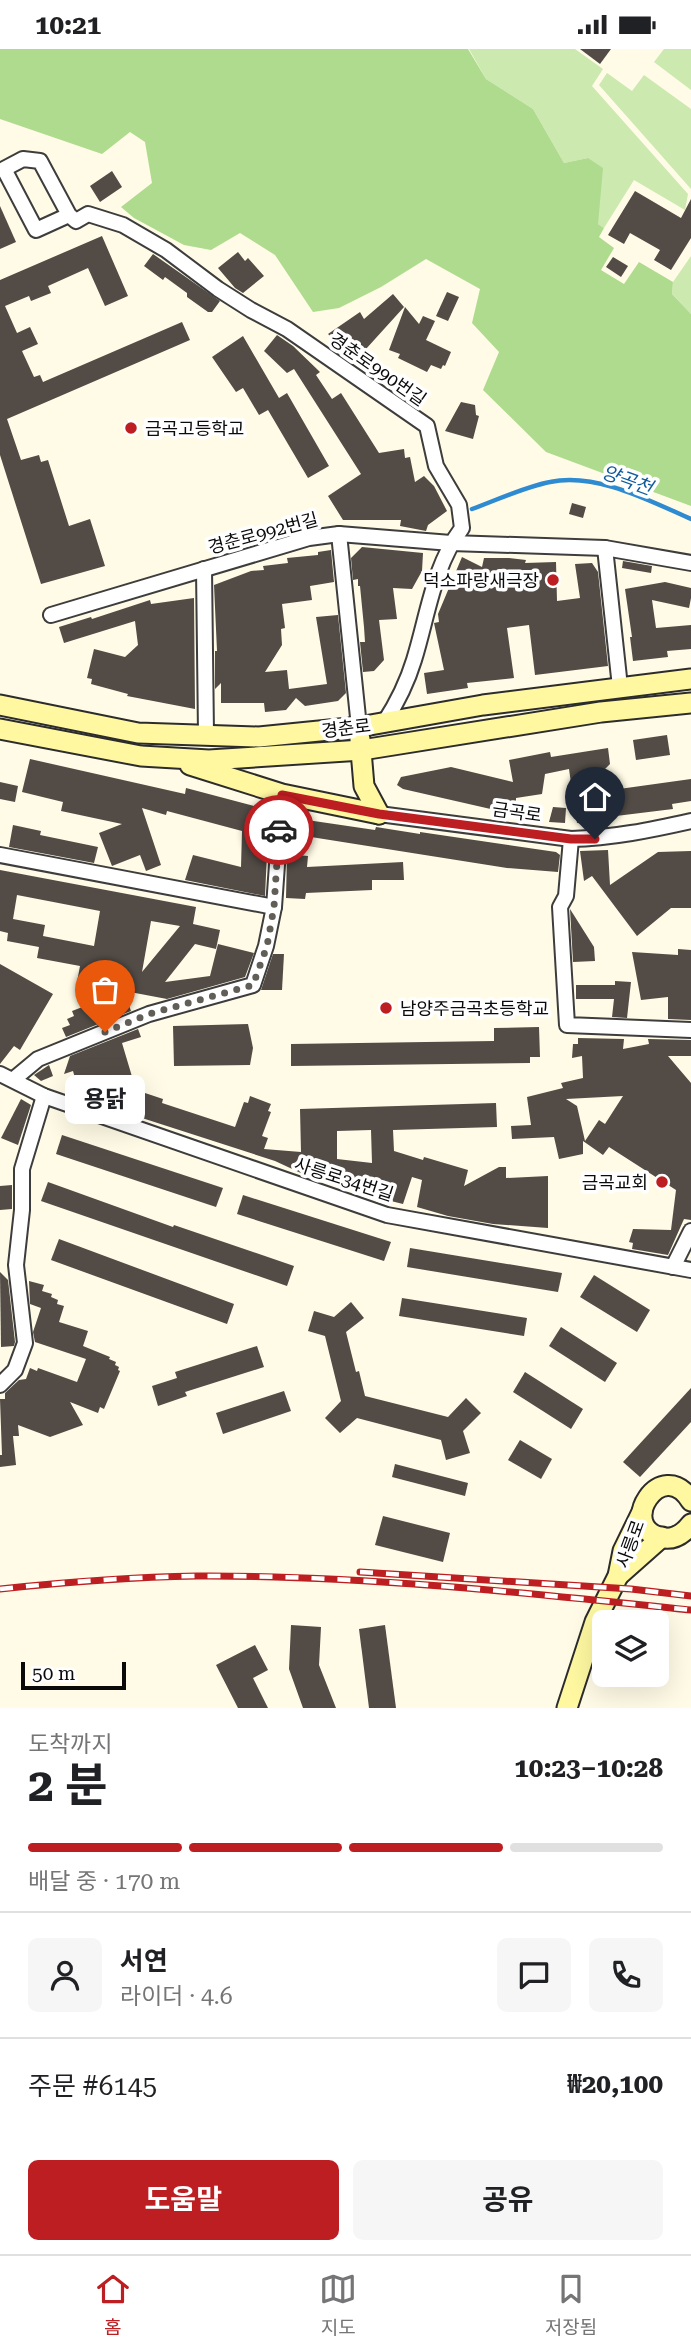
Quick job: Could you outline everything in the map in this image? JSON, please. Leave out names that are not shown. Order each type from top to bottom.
[{"type":"street","name":"경춘로990번길","points":[[69,215],[36,230],[4,169],[23,159],[40,161],[69,215],[76,221],[88,214],[123,225],[144,237],[218,289],[298,336],[427,426],[436,466],[459,505],[462,528],[451,543],[435,581],[414,661],[401,696],[384,723]]},
{"type":"street","points":[[339,534],[451,543],[605,548],[691,563]]},
{"type":"street","name":"경춘로992번길","points":[[51,615],[309,538],[339,534],[359,727]]},
{"type":"street","points":[[605,548],[620,687]]},
{"type":"street","points":[[204,569],[206,734]]},
{"type":"street","name":"경춘로","points":[[0,705],[138,733],[258,737],[359,727],[483,705],[691,679]]},
{"type":"street","name":"경춘로","points":[[0,729],[141,756],[209,760],[362,750],[601,712],[691,703]]},
{"type":"street","points":[[359,727],[364,786],[379,814]]},
{"type":"street","points":[[167,758],[282,795],[379,814]]},
{"type":"street","points":[[7,1077],[38,1059],[149,1014],[253,985],[267,946],[274,907],[282,795]]},
{"type":"street","name":"금곡로","points":[[379,814],[571,839],[595,839],[691,821]]},
{"type":"street","points":[[571,839],[566,896],[560,907],[567,1025],[691,1030]]},
{"type":"street","points":[[0,855],[274,907]]},
{"type":"street","name":"사릉로34번길","points":[[7,1077],[44,1096],[387,1215],[691,1270]]},
{"type":"street","points":[[0,1385],[15,1370],[24,1343],[16,1265],[22,1210],[22,1169],[44,1096]]},
{"type":"street","points":[[673,1267],[691,1231]]},
{"type":"street","name":"사릉로","points":[[567,1708],[595,1622],[618,1576],[623,1551],[647,1496],[668,1486],[689,1492]]},
{"type":"street","name":"사릉로","points":[[642,1511],[647,1528],[662,1538]]},
{"type":"street","name":"사릉로","points":[[618,1576],[662,1538],[679,1536],[691,1524]]},
{"type":"green space","points":[[0,49],[468,49],[486,79],[533,109],[564,163],[588,158],[603,168],[598,224],[604,228],[599,237],[614,248],[601,270],[624,284],[639,262],[673,282],[672,294],[691,314],[691,506],[546,452],[483,390],[499,352],[472,323],[480,289],[426,259],[381,287],[339,308],[313,312],[275,255],[240,233],[211,250],[184,245],[134,218],[121,207],[152,183],[145,142],[130,132],[102,154],[0,119]]},
{"type":"green space","points":[[469,49],[575,49],[603,69],[592,86],[688,194],[685,210],[634,180],[604,228],[598,224],[588,158],[564,163],[533,109],[486,79]]},
{"type":"green space","points":[[664,49],[691,49],[691,90],[654,62]]},
{"type":"green space","points":[[607,73],[632,91],[644,75],[691,109],[691,189],[599,85]]},
{"type":"green space","points":[[691,256],[691,314],[672,294],[673,282]]},
{"type":"building","points":[[580,49],[611,49],[600,64]]},
{"type":"building","points":[[112,171],[122,187],[100,202],[90,186]]},
{"type":"building","points":[[635,191],[681,218],[691,199],[691,238],[671,270],[654,260],[660,250],[630,233],[624,244],[608,235]]},
{"type":"building","points":[[0,206],[16,242],[0,249]]},
{"type":"building","points":[[102,236],[128,296],[105,306],[88,268],[48,286],[51,293],[31,301],[29,296],[5,306],[17,333],[30,327],[38,344],[22,351],[34,377],[40,375],[43,382],[182,322],[190,340],[7,419],[21,460],[39,455],[41,462],[48,460],[69,526],[90,519],[105,566],[41,584],[0,455],[0,280]]},
{"type":"building","points":[[238,252],[245,261],[248,258],[264,276],[243,293],[235,288],[218,268]]},
{"type":"building","points":[[153,254],[220,301],[212,312],[187,297],[187,293],[165,277],[163,280],[144,266]]},
{"type":"building","points":[[613,257],[628,266],[621,277],[606,267]]},
{"type":"building","points":[[447,292],[459,297],[448,321],[436,316]]},
{"type":"building","points":[[393,294],[404,307],[356,360],[328,334],[360,312],[364,319]]},
{"type":"building","points":[[405,307],[419,324],[423,316],[435,321],[426,340],[451,352],[441,369],[431,365],[427,372],[398,358],[400,354],[389,350]]},
{"type":"building","points":[[277,335],[320,372],[316,375],[332,399],[341,393],[379,453],[404,449],[405,458],[410,457],[415,482],[424,476],[434,486],[447,511],[428,525],[426,531],[400,526],[401,520],[343,520],[328,496],[361,474],[294,369],[287,373],[264,351]]},
{"type":"building","points":[[243,336],[279,398],[287,393],[329,466],[308,478],[268,410],[259,415],[243,388],[236,392],[212,357]]},
{"type":"building","points":[[461,402],[475,405],[476,415],[479,416],[473,439],[445,431]]},
{"type":"building","points":[[572,503],[586,507],[583,518],[569,514]]},
{"type":"building","points":[[362,547],[423,553],[422,571],[412,589],[393,588],[397,619],[379,620],[384,660],[374,671],[363,672],[360,642],[365,642],[360,586],[358,579],[353,580],[351,558]]},
{"type":"building","points":[[331,550],[334,582],[310,586],[312,600],[282,604],[285,628],[281,629],[282,645],[265,672],[287,670],[289,689],[327,684],[316,617],[338,615],[346,693],[338,701],[305,706],[296,698],[286,710],[265,712],[264,703],[221,703],[221,683],[215,689],[217,651],[214,585],[251,571],[264,570],[263,566],[288,563],[287,558],[318,555],[318,552]]},
{"type":"building","points":[[462,557],[482,567],[484,558],[526,560],[525,563],[556,562],[557,601],[580,598],[575,564],[592,563],[598,572],[608,666],[535,675],[529,625],[507,628],[514,678],[467,683],[468,688],[427,694],[424,673],[444,670],[434,623],[439,622],[438,614]]},
{"type":"building","points":[[623,561],[652,566],[651,573],[622,568]]},
{"type":"building","points":[[665,582],[691,588],[691,598],[689,608],[652,600],[656,628],[691,625],[691,649],[667,651],[668,657],[633,661],[625,589]]},
{"type":"building","points":[[194,598],[195,709],[127,696],[128,694],[91,684],[92,679],[87,678],[94,649],[125,657],[138,645],[135,621],[64,643],[59,627],[150,600],[151,604]]},
{"type":"building","points":[[667,735],[670,755],[636,760],[633,740]]},
{"type":"building","points":[[608,748],[610,764],[599,775],[600,786],[572,790],[569,769],[545,774],[542,794],[516,798],[516,809],[495,807],[495,810],[403,789],[397,785],[401,777],[451,767],[513,782],[509,760],[550,752],[551,757]]},
{"type":"building","points":[[30,759],[185,794],[186,788],[269,810],[265,896],[185,880],[193,855],[241,867],[242,831],[167,811],[166,815],[142,808],[161,865],[146,871],[140,855],[112,866],[99,833],[122,824],[61,811],[63,802],[22,792]]},
{"type":"building","points":[[691,779],[691,801],[672,804],[673,809],[616,816],[612,790]]},
{"type":"building","points":[[0,782],[18,786],[15,802],[0,799]]},
{"type":"building","points":[[573,792],[576,792],[590,824],[577,823]]},
{"type":"building","points":[[553,807],[566,808],[565,823],[549,822]]},
{"type":"building","points":[[292,816],[375,830],[376,827],[420,832],[556,852],[560,855],[558,872],[507,868],[311,837],[311,833],[290,830]]},
{"type":"building","points":[[13,825],[41,831],[40,835],[98,847],[94,863],[9,847]]},
{"type":"building","points":[[608,850],[610,885],[658,852],[691,851],[691,908],[671,908],[637,936],[592,876],[584,881],[580,851]]},
{"type":"building","points":[[287,854],[308,856],[307,867],[403,862],[404,880],[372,880],[372,890],[306,893],[305,899],[286,898]]},
{"type":"building","points":[[0,870],[196,907],[193,924],[220,930],[216,949],[195,944],[165,982],[210,976],[218,944],[254,953],[245,977],[167,999],[77,982],[80,966],[37,958],[39,947],[7,941],[8,933],[0,931]],"holes":[[[17,895],[100,911],[94,946],[43,936],[45,925],[13,919]],[[151,921],[180,926],[142,972]]]},
{"type":"building","points":[[570,909],[594,947],[595,961],[573,962]]},
{"type":"building","points":[[678,949],[691,950],[691,1020],[668,1019],[668,997],[641,1000],[632,952],[678,955]]},
{"type":"building","points":[[273,954],[284,954],[282,990],[261,990]]},
{"type":"building","points":[[0,964],[53,994],[20,1050],[14,1046],[0,1064]]},
{"type":"building","points":[[615,981],[631,982],[627,1018],[612,1017],[614,999],[576,999],[576,985],[615,985]]},
{"type":"building","points":[[124,991],[131,1011],[66,1037],[62,1028],[70,1025],[67,1019],[74,1016],[72,1011]]},
{"type":"building","points":[[248,1024],[253,1048],[250,1065],[174,1066],[173,1026]]},
{"type":"building","points":[[539,1027],[540,1057],[530,1057],[530,1063],[291,1066],[291,1044],[494,1041],[494,1028]]},
{"type":"building","points":[[138,1029],[141,1037],[122,1043],[136,1090],[163,1099],[162,1103],[235,1127],[244,1102],[248,1103],[250,1096],[271,1104],[268,1111],[271,1112],[262,1136],[268,1138],[264,1149],[301,1152],[300,1109],[496,1103],[497,1127],[393,1130],[394,1151],[468,1170],[464,1186],[499,1167],[506,1167],[506,1178],[548,1176],[548,1228],[493,1224],[417,1207],[422,1180],[412,1177],[403,1204],[383,1199],[387,1183],[303,1174],[275,1161],[111,1108],[116,1091],[81,1099],[73,1071],[64,1074],[70,1056]],"holes":[[[371,1130],[372,1163],[337,1159],[337,1131]]]},
{"type":"building","points":[[578,1038],[624,1039],[623,1049],[649,1044],[648,1039],[691,1040],[691,1056],[668,1056],[691,1083],[691,1220],[684,1219],[668,1255],[632,1249],[633,1243],[629,1242],[633,1229],[671,1230],[676,1190],[609,1147],[603,1155],[583,1141],[583,1154],[559,1159],[554,1137],[512,1139],[511,1126],[531,1125],[527,1097],[563,1088],[561,1083],[583,1078],[582,1056],[572,1058],[573,1044],[578,1044]],"holes":[[[623,1096],[605,1124],[599,1120],[585,1141],[577,1106],[566,1099]]]},
{"type":"building","points":[[49,1065],[53,1076],[41,1081],[34,1075]]},
{"type":"building","points":[[21,1099],[31,1105],[18,1145],[1,1138]]},
{"type":"building","points":[[62,1135],[223,1188],[216,1207],[56,1154]]},
{"type":"building","points":[[48,1182],[173,1227],[174,1225],[294,1266],[287,1286],[41,1201]]},
{"type":"building","points":[[12,1185],[12,1209],[0,1210],[0,1186]]},
{"type":"building","points":[[243,1195],[391,1242],[384,1261],[237,1214]]},
{"type":"building","points":[[59,1239],[234,1304],[227,1324],[51,1260]]},
{"type":"building","points":[[410,1248],[562,1273],[558,1292],[407,1267]]},
{"type":"building","points":[[0,1272],[8,1280],[14,1346],[1,1347]]},
{"type":"building","points":[[594,1275],[650,1310],[637,1332],[580,1297]]},
{"type":"building","points":[[29,1281],[44,1285],[42,1291],[52,1294],[51,1297],[58,1300],[57,1304],[64,1306],[59,1322],[88,1331],[83,1346],[110,1357],[120,1371],[104,1409],[100,1407],[98,1413],[70,1402],[83,1425],[50,1437],[18,1425],[19,1436],[13,1436],[16,1465],[0,1467],[0,1399],[5,1399],[5,1393],[19,1380],[26,1379],[30,1368],[37,1371],[38,1368],[77,1382],[86,1359],[35,1342],[33,1332],[41,1308],[30,1304]]},
{"type":"building","points":[[402,1298],[527,1318],[524,1336],[399,1316]]},
{"type":"building","points":[[351,1302],[364,1318],[346,1332],[365,1396],[448,1417],[466,1398],[481,1413],[463,1431],[470,1453],[446,1460],[441,1440],[357,1418],[340,1433],[325,1418],[341,1401],[325,1336],[308,1331],[314,1311],[334,1317]]},
{"type":"building","points":[[561,1327],[617,1363],[605,1382],[549,1346]]},
{"type":"building","points":[[257,1346],[264,1367],[185,1392],[187,1396],[158,1406],[152,1386],[177,1378],[175,1372]]},
{"type":"building","points":[[525,1372],[583,1409],[571,1429],[513,1392]]},
{"type":"building","points":[[691,1388],[691,1422],[640,1477],[623,1462]]},
{"type":"building","points":[[284,1391],[291,1411],[223,1434],[216,1413]]},
{"type":"building","points":[[520,1440],[552,1459],[541,1479],[508,1460]]},
{"type":"building","points":[[395,1464],[468,1483],[465,1496],[392,1477]]},
{"type":"building","points":[[383,1516],[450,1533],[443,1562],[375,1545]]},
{"type":"building","points":[[291,1625],[321,1627],[319,1665],[336,1708],[303,1708],[289,1669]]},
{"type":"building","points":[[385,1625],[396,1708],[369,1708],[359,1629]]},
{"type":"building","points":[[255,1645],[268,1670],[253,1678],[268,1708],[238,1708],[216,1665]]},
{"type":"waterway","name":"양곡천","points":[[472,509],[530,487],[568,480],[586,481],[622,490],[691,519]]},
{"type":"railway","points":[[360,1572],[631,1589],[691,1596]]},
{"type":"railway","points":[[0,1589],[148,1577],[259,1576],[444,1586],[691,1610]]},
{"type":"way so far","points":[[105,1032],[149,1014],[253,985],[267,946],[274,907],[279,830]]},
{"type":"place","name":"금곡고등학교","points":[[131,428]]},
{"type":"place","name":"덕소파랑새극장","points":[[553,580]]},
{"type":"place","name":"남양주금곡초등학교","points":[[386,1008]]},
{"type":"place","name":"용닭","points":[[105,1032]]},
{"type":"place","name":"금곡교회","points":[[662,1182]]},
{"type":"route","points":[[279,830],[282,795],[379,814],[571,839],[595,839]]}]
